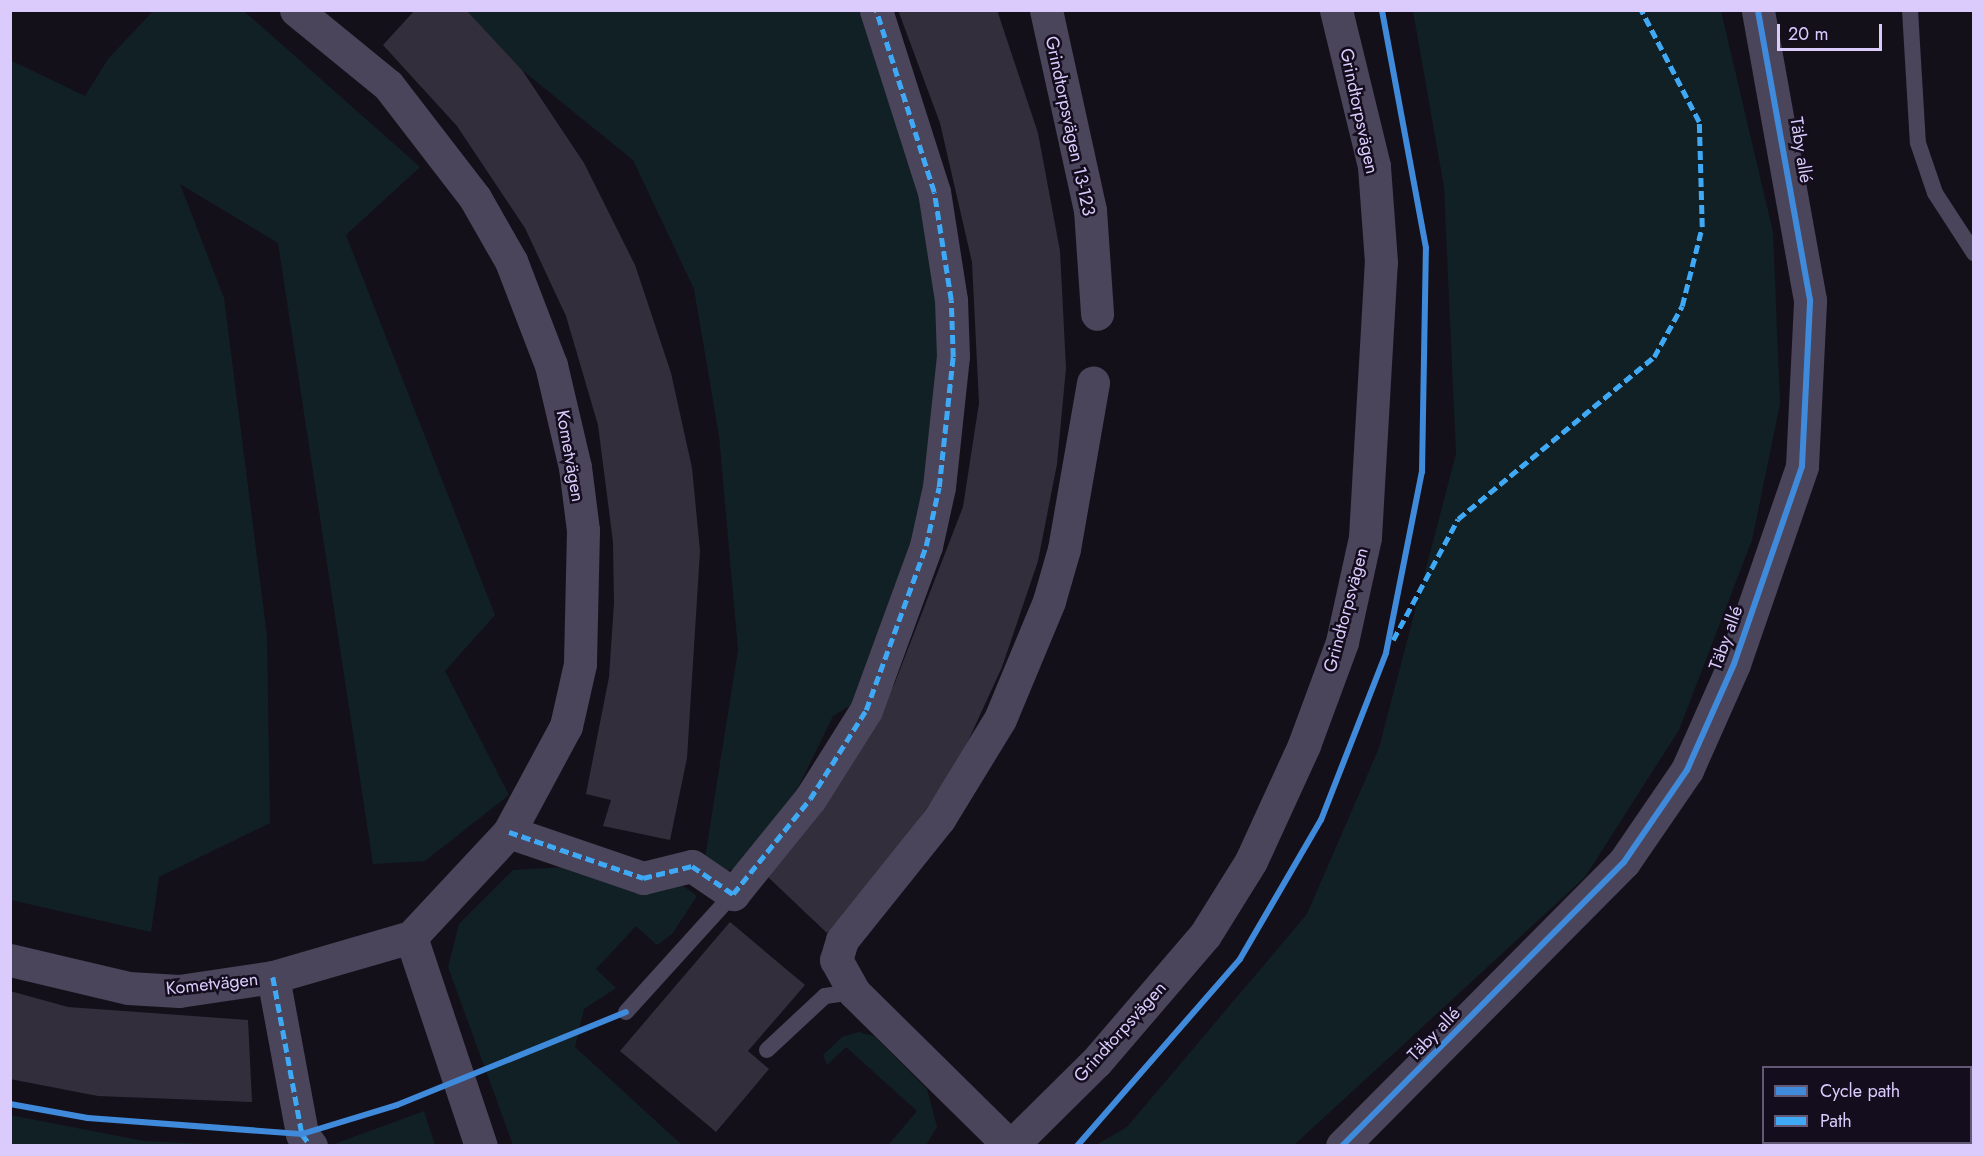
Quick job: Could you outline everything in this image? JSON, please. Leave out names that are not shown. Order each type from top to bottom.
[{"type":"street","name":"Kometvägen","points":[[10,960],[93,981],[169,990],[273,977],[411,937],[509,832],[566,726],[580,664],[583,530],[551,365],[511,261],[433,138],[387,86],[296,10]]},
{"type":"street","points":[[509,832],[643,878],[692,866],[733,894],[810,799],[866,710],[913,592],[939,487],[953,357],[944,244],[923,144],[876,10]]},
{"type":"street","name":"Grindtorpsvägen 13-123","points":[[1046,10],[1090,210],[1097,314]]},
{"type":"street","name":"Grindtorpsvägen","points":[[1093,382],[1064,549],[1027,658],[973,769],[898,874],[842,940],[836,960],[854,992],[1010,1146],[1096,1062],[1205,935],[1251,861],[1304,745],[1342,642],[1365,537],[1381,262],[1374,166],[1336,10]]},
{"type":"street","name":"Täby allé","points":[[1342,1146],[1624,862],[1687,770],[1734,664],[1802,466],[1810,300],[1758,10]]},
{"type":"street","points":[[411,937],[481,1146]]},
{"type":"street","points":[[273,977],[302,1134],[311,1146]]},
{"type":"lane","points":[[1910,10],[1918,143],[1935,194],[1974,253]]},
{"type":"lane","points":[[626,1012],[733,894]]},
{"type":"lane","points":[[767,1050],[825,996],[854,992]]},
{"type":"shaded area","points":[[154,10],[244,11],[420,167],[346,235],[495,615],[445,671],[509,795],[425,861],[373,864],[278,243],[180,184],[224,298],[267,636],[270,823],[159,877],[151,932],[11,900],[10,60],[85,96],[108,59]]},
{"type":"shaded area","points":[[466,11],[864,11],[910,109],[942,284],[931,470],[918,554],[865,696],[833,716],[795,794],[737,868],[717,874],[705,858],[738,650],[719,436],[694,289],[633,160],[522,70]]},
{"type":"shaded area","points":[[1413,11],[1721,11],[1773,232],[1780,404],[1752,540],[1679,730],[1585,877],[1294,1145],[1096,1145],[1127,1127],[1307,914],[1379,748],[1456,454],[1444,187]]},
{"type":"shaded area","points":[[650,862],[697,896],[672,934],[657,945],[636,926],[596,969],[616,988],[584,1009],[575,1047],[682,1145],[513,1145],[448,967],[459,924],[513,870]]},
{"type":"shaded area","points":[[859,1032],[874,1036],[927,1089],[937,1127],[926,1145],[888,1145],[917,1111],[846,1047],[827,1065],[823,1055],[842,1037]]},
{"type":"shaded area","points":[[424,1111],[435,1145],[332,1145]]},
{"type":"shaded area","points":[[10,1115],[144,1141],[222,1145],[11,1145]]},
{"type":"building","points":[[415,10],[466,10],[522,70],[584,163],[635,265],[671,373],[692,468],[700,551],[687,758],[670,840],[603,826],[611,800],[586,794],[609,677],[614,603],[613,542],[598,425],[566,316],[525,228],[457,126],[383,45]]},
{"type":"building","points":[[898,10],[997,10],[1038,133],[1060,251],[1066,368],[1057,464],[1038,561],[1002,667],[958,763],[884,870],[827,933],[768,877],[836,787],[894,685],[963,507],[979,403],[972,262],[940,123]]},
{"type":"building","points":[[730,922],[805,985],[748,1051],[769,1069],[716,1132],[620,1051]]},
{"type":"building","points":[[10,991],[68,1007],[248,1020],[252,1102],[98,1096],[10,1079]]},
{"type":"marked path","points":[[509,832],[643,878],[692,866],[733,894],[810,799],[866,710],[926,546],[939,487],[953,357],[951,300],[934,192],[876,10]]},
{"type":"marked path","points":[[1393,640],[1458,519],[1654,357],[1682,306],[1702,227],[1699,122],[1641,10]]},
{"type":"marked path","points":[[273,977],[302,1134],[311,1146]]},
{"type":"cycle path","points":[[1077,1146],[1240,959],[1321,820],[1386,653],[1422,472],[1426,248],[1382,10]]},
{"type":"cycle path","points":[[1342,1146],[1624,862],[1687,770],[1734,664],[1802,466],[1810,300],[1758,10]]},
{"type":"cycle path","points":[[10,1104],[88,1118],[302,1134],[397,1105],[626,1012]]}]
